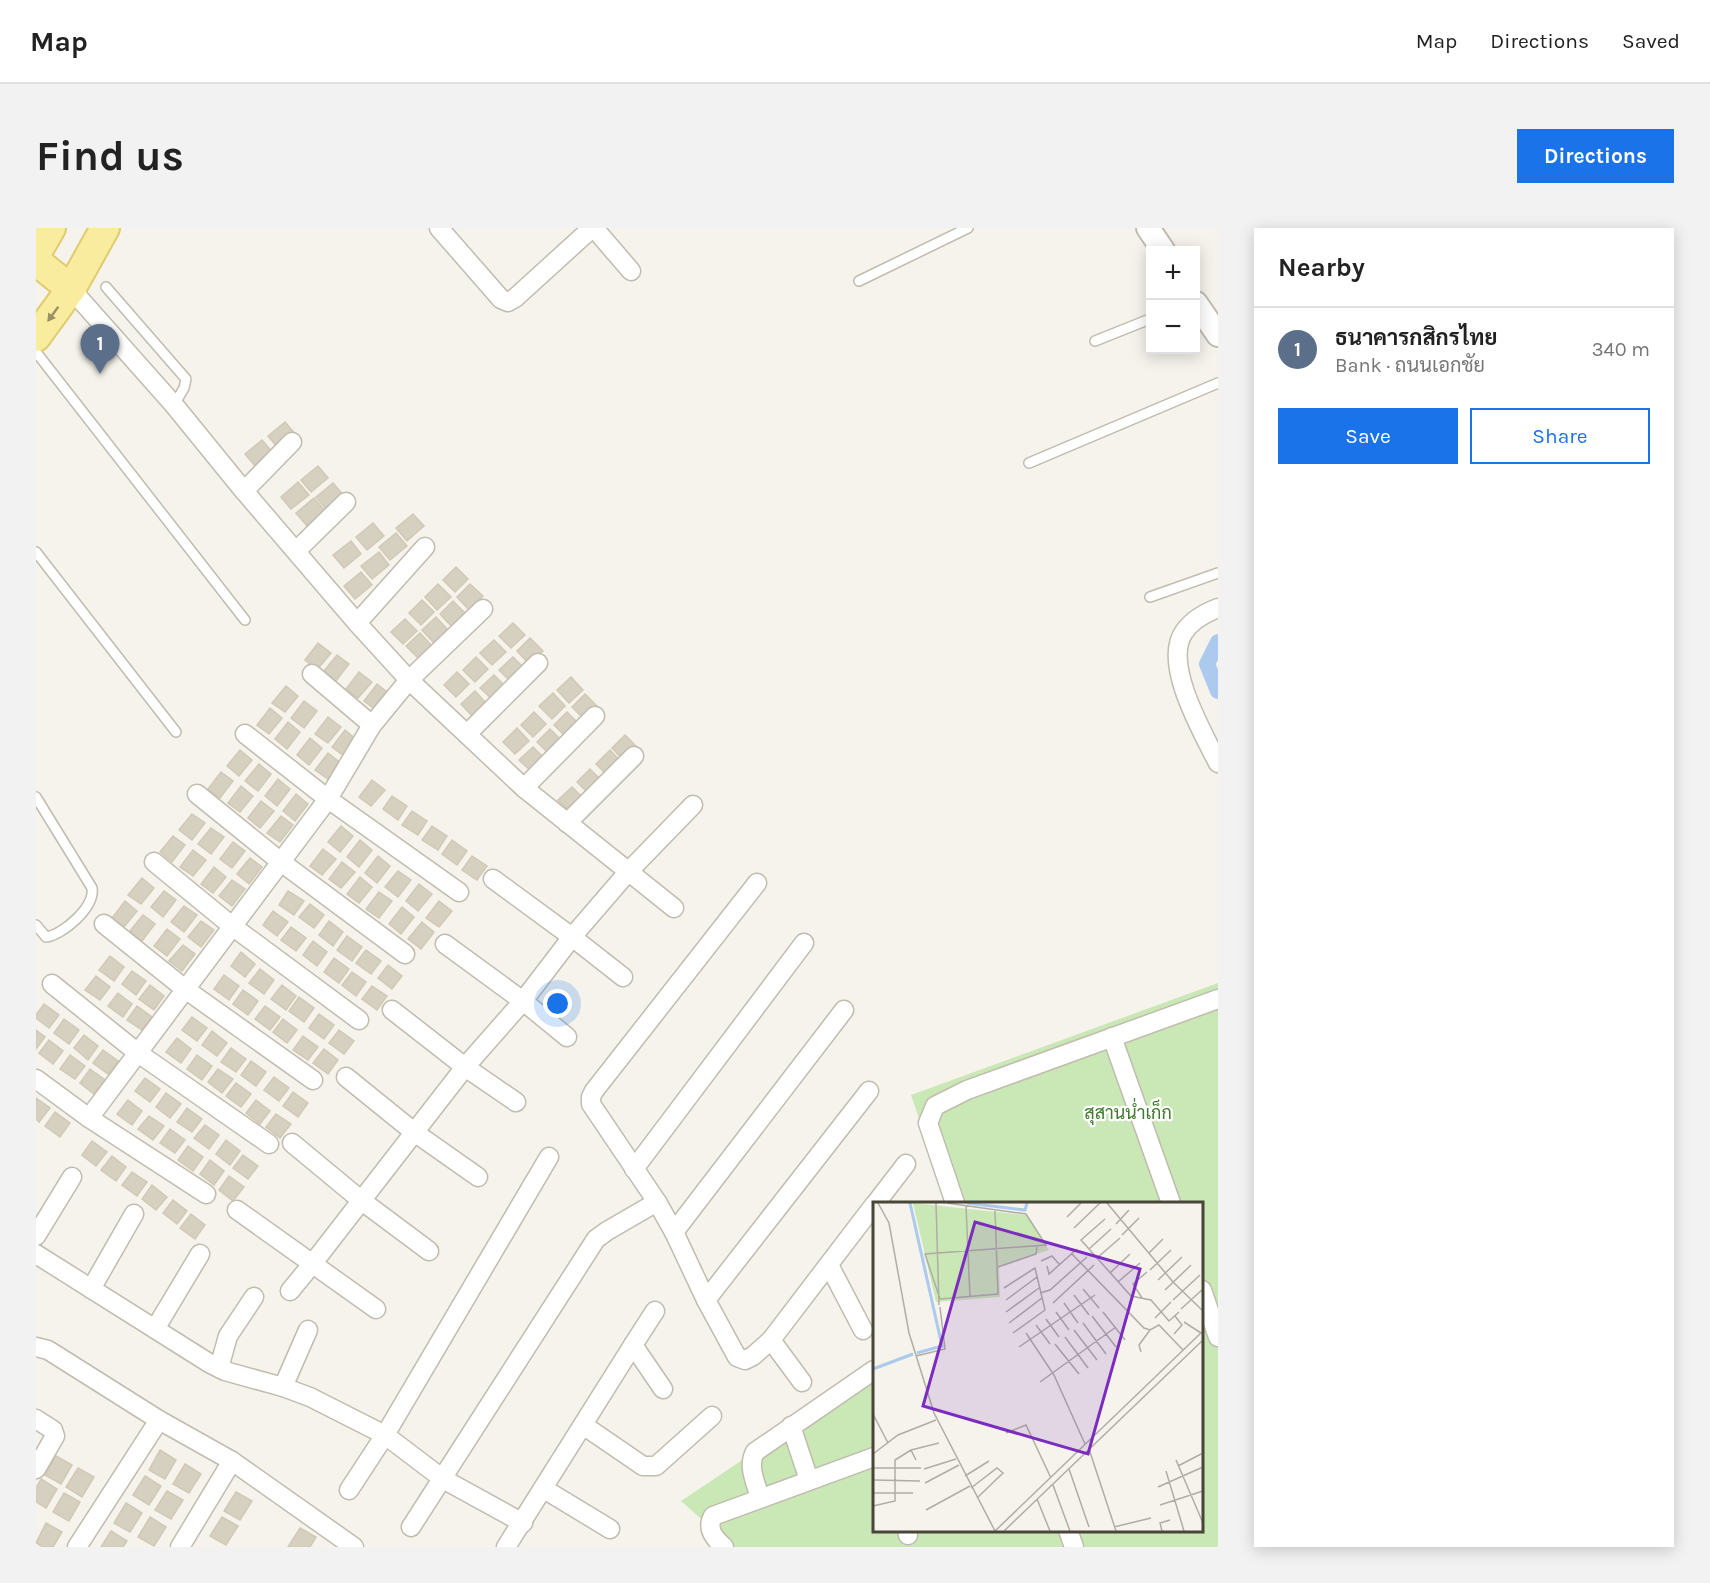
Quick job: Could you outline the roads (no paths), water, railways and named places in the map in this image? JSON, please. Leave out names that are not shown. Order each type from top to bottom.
[{"type":"main road","points":[[36,254],[51,228]]},
{"type":"main road","points":[[36,338],[71,289],[105,228]]},
{"type":"main road","points":[[36,261],[71,289]]},
{"type":"street","points":[[439,228],[501,299],[508,302],[593,228],[631,271]]},
{"type":"street","points":[[1148,228],[1160,246]]},
{"type":"street","points":[[71,289],[174,405],[357,623],[410,680],[524,788],[674,908]]},
{"type":"street","points":[[1200,309],[1218,335]]},
{"type":"street","points":[[244,491],[292,442]]},
{"type":"street","points":[[296,551],[346,502]]},
{"type":"street","points":[[357,623],[425,547]]},
{"type":"street","points":[[1218,608],[1191,623],[1184,632],[1177,650],[1182,680],[1198,723],[1218,763]]},
{"type":"street","points":[[89,1118],[328,800],[372,725],[410,680],[483,609]]},
{"type":"street","points":[[467,734],[538,663]]},
{"type":"street","points":[[312,674],[372,725]]},
{"type":"street","points":[[524,788],[595,716]]},
{"type":"street","points":[[245,734],[328,800],[459,892]]},
{"type":"street","points":[[567,824],[634,756]]},
{"type":"street","points":[[197,794],[281,862],[405,954]]},
{"type":"street","points":[[290,1291],[465,1067],[523,1001],[628,872],[693,805]]},
{"type":"street","points":[[154,862],[232,926],[359,1020]]},
{"type":"street","points":[[493,879],[573,937],[623,977]]},
{"type":"street","points":[[757,882],[601,1082],[591,1098],[594,1110],[657,1202],[737,1357],[745,1360],[771,1340],[873,1208]]},
{"type":"street","points":[[104,924],[185,989],[313,1080]]},
{"type":"street","points":[[634,1169],[804,943]]},
{"type":"street","points":[[445,944],[523,1001],[567,1037]]},
{"type":"street","points":[[52,984],[138,1053],[268,1144]]},
{"type":"street","points":[[956,1202],[928,1123],[935,1106],[967,1090],[1218,999]]},
{"type":"street","points":[[392,1010],[465,1067],[516,1102]]},
{"type":"street","points":[[674,1232],[844,1010]]},
{"type":"street","points":[[1112,1037],[1171,1202]]},
{"type":"street","points":[[346,1077],[414,1132],[478,1177]]},
{"type":"street","points":[[36,1079],[89,1118],[206,1194]]},
{"type":"street","points":[[706,1300],[868,1091]]},
{"type":"street","points":[[292,1143],[429,1251]]},
{"type":"street","points":[[349,1490],[385,1435],[549,1157]]},
{"type":"street","points":[[878,1202],[906,1164]]},
{"type":"street","points":[[36,1236],[72,1177]]},
{"type":"street","points":[[411,1527],[596,1239],[657,1202]]},
{"type":"street","points":[[237,1210],[376,1309]]},
{"type":"street","points":[[91,1289],[134,1214]]},
{"type":"street","points":[[36,1254],[219,1368],[310,1397],[385,1435],[443,1479],[523,1522]]},
{"type":"street","points":[[154,1329],[200,1254]]},
{"type":"street","points":[[829,1265],[862,1330]]},
{"type":"street","points":[[1203,1294],[1214,1335]]},
{"type":"street","points":[[219,1368],[228,1336],[254,1297]]},
{"type":"street","points":[[506,1547],[655,1311]]},
{"type":"street","points":[[283,1387],[308,1330]]},
{"type":"street","points":[[771,1340],[802,1382]]},
{"type":"street","points":[[633,1345],[663,1389]]},
{"type":"street","points":[[36,1347],[48,1350],[159,1420],[232,1461],[346,1545]]},
{"type":"street","points":[[760,1498],[751,1467],[755,1452],[873,1371]]},
{"type":"street","points":[[583,1425],[643,1466],[650,1467],[656,1466],[712,1416]]},
{"type":"street","points":[[36,1419],[53,1430],[55,1436],[36,1469]]},
{"type":"street","points":[[77,1547],[159,1420]]},
{"type":"street","points":[[791,1426],[809,1480]]},
{"type":"street","points":[[724,1547],[710,1531],[709,1522],[712,1516],[873,1456]]},
{"type":"street","points":[[180,1547],[232,1461]]},
{"type":"street","points":[[544,1489],[610,1529]]},
{"type":"street","points":[[1069,1532],[1074,1547]]},
{"type":"lane","points":[[859,281],[968,228]]},
{"type":"lane","points":[[106,287],[186,379],[184,388],[174,405]]},
{"type":"lane","points":[[1095,341],[1146,321]]},
{"type":"lane","points":[[36,352],[244,620]]},
{"type":"lane","points":[[1029,463],[1218,382]]},
{"type":"lane","points":[[36,552],[176,732]]},
{"type":"lane","points":[[1150,597],[1218,573]]},
{"type":"lane","points":[[36,797],[92,888],[93,894],[87,905],[66,930],[46,937],[36,925]]},
{"type":"waterway","points":[[1218,642],[1207,664],[1218,691]]},
{"type":"place","name":"ธนาคารกสิกรไทย","points":[[100,374]]},
{"type":"park label","name":"สุสานน่ำเก็ก","points":[[1128,1113]]}]
